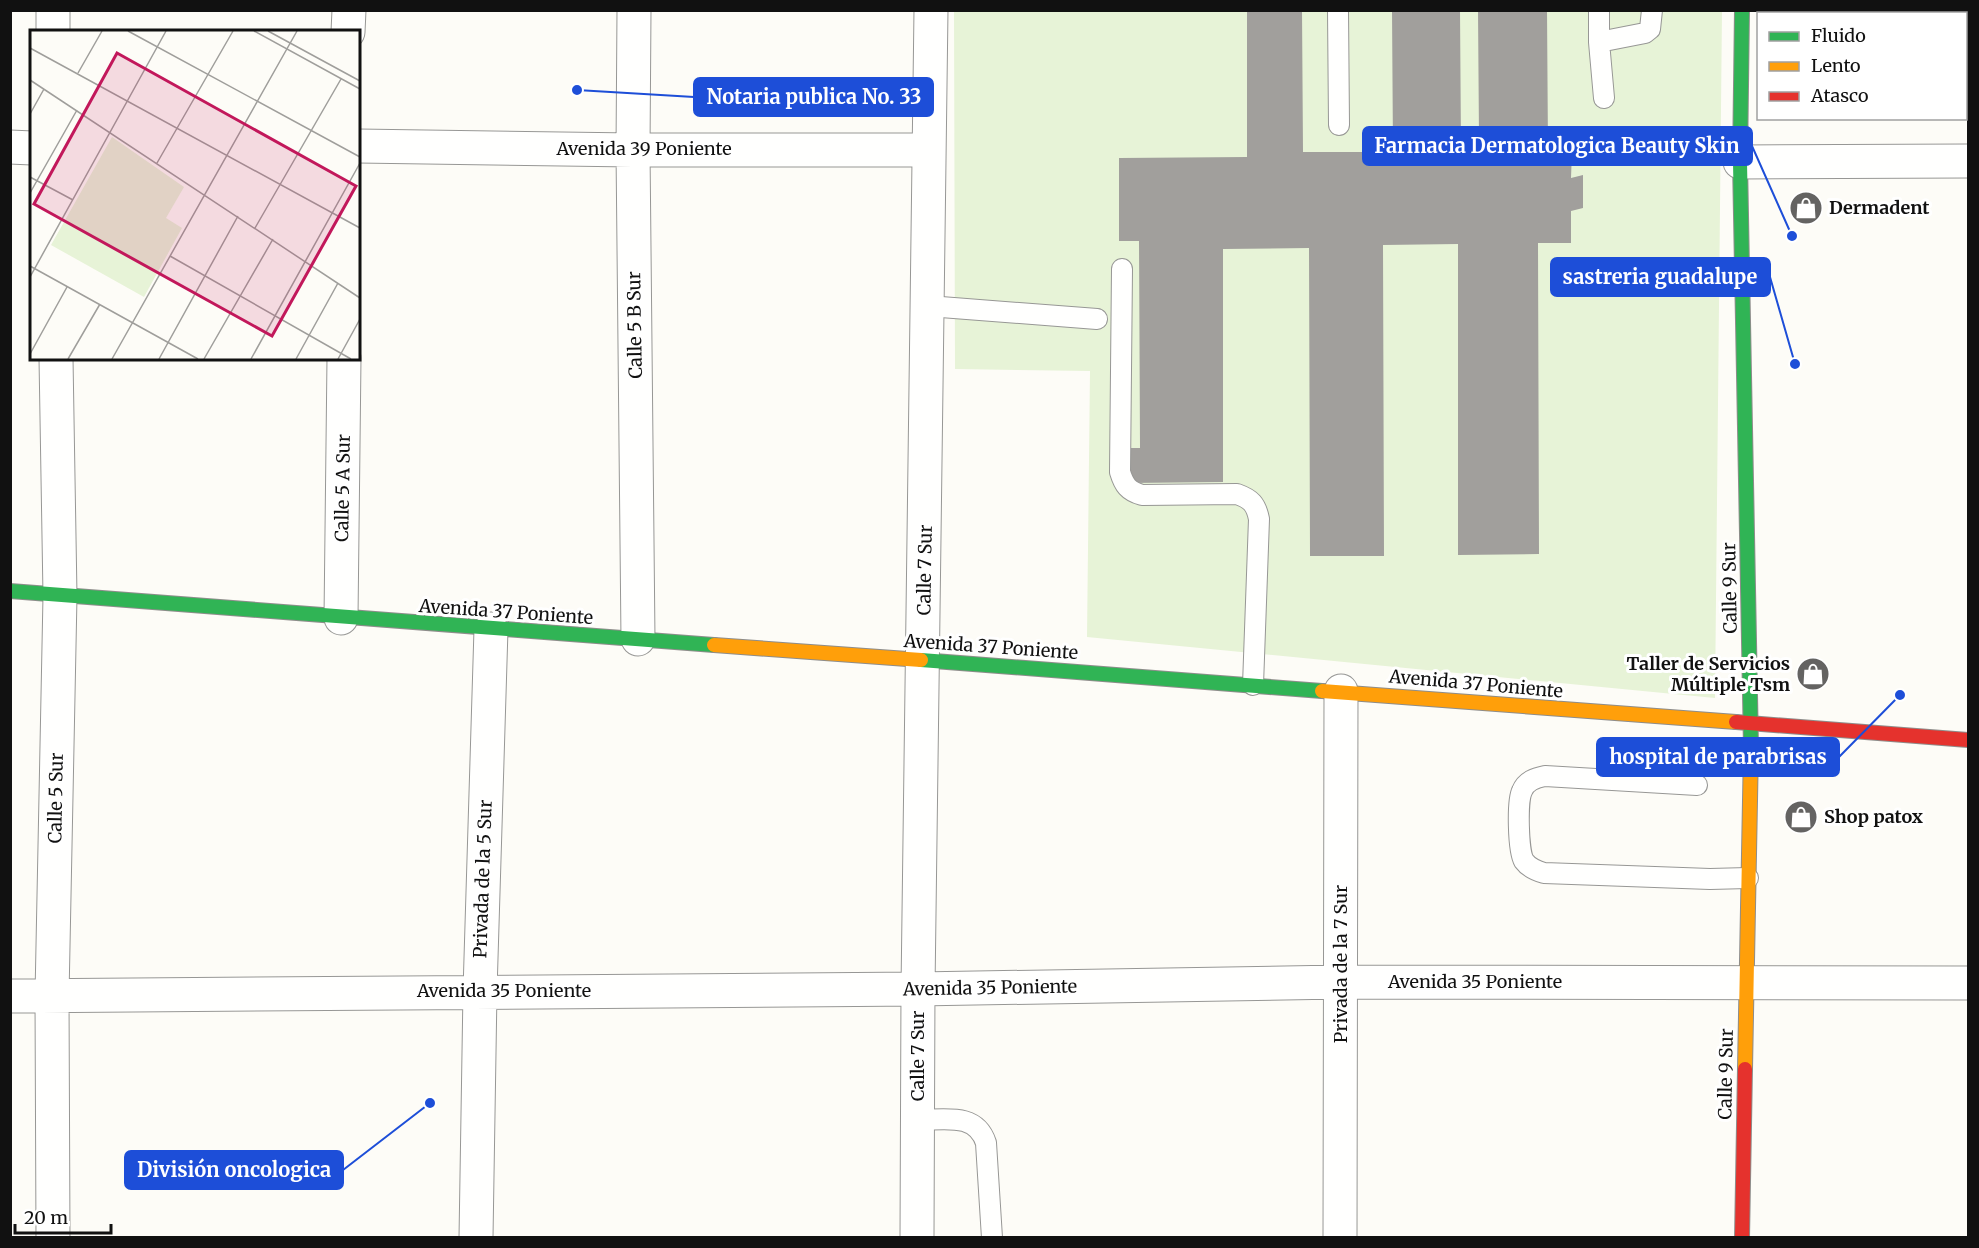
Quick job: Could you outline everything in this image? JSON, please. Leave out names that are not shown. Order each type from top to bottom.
[{"type":"street","points":[[53,10],[53,30]]},
{"type":"street","points":[[348,30],[349,10]]},
{"type":"street","name":"Calle 5 B Sur","points":[[634,10],[633,150],[638,639]]},
{"type":"street","name":"Calle 7 Sur","points":[[918,1238],[918,989],[931,10]]},
{"type":"street","name":"Calle 9 Sur","points":[[1742,10],[1740,162],[1751,725],[1742,1238]]},
{"type":"street","name":"Avenida 39 Poniente","points":[[360,146],[633,150],[929,150]]},
{"type":"street","points":[[10,147],[30,148]]},
{"type":"street","points":[[1740,162],[1968,161]]},
{"type":"street","name":"Calle 5 Sur","points":[[53,1238],[52,996],[60,596],[56,360]]},
{"type":"street","name":"Calle 5 A Sur","points":[[341,618],[344,360]]},
{"type":"street","name":"Avenida 37 Poniente","points":[[10,591],[341,618],[924,659],[1751,725],[1968,740]]},
{"type":"street","name":"Privada de la 5 Sur","points":[[476,1238],[480,991],[492,629]]},
{"type":"street","name":"Privada de la 7 Sur","points":[[1340,1238],[1341,691]]},
{"type":"street","name":"Avenida 35 Poniente","points":[[10,996],[918,989],[1341,982],[1968,982]]},
{"type":"lane","points":[[1338,10],[1339,125]]},
{"type":"lane","points":[[1599,10],[1599,42],[1604,98]]},
{"type":"lane","points":[[1599,42],[1645,33],[1650,29],[1652,10]]},
{"type":"lane","points":[[1122,270],[1120,472],[1123,483],[1130,491],[1142,495],[1237,494],[1248,498],[1257,507],[1259,519],[1252,685]]},
{"type":"lane","points":[[928,306],[1097,319]]},
{"type":"lane","points":[[1697,785],[1545,776],[1532,779],[1522,789],[1519,801],[1521,850],[1524,861],[1533,870],[1544,873],[1710,879],[1748,878]]},
{"type":"lane","points":[[917,1120],[963,1121],[974,1124],[982,1132],[986,1143],[992,1238]]},
{"type":"green space","points":[[954,11],[1722,11],[1715,698],[1087,637],[1090,371],[955,369]]},
{"type":"building","points":[[1247,10],[1302,10],[1303,152],[1393,152],[1392,10],[1460,10],[1461,148],[1467,148],[1467,138],[1479,138],[1478,10],[1547,10],[1548,151],[1572,151],[1571,178],[1583,175],[1583,208],[1571,211],[1571,243],[1538,243],[1539,554],[1458,555],[1458,244],[1383,245],[1384,556],[1310,556],[1309,248],[1223,249],[1223,482],[1130,483],[1130,448],[1140,448],[1139,241],[1119,241],[1119,158],[1247,157]]},
{"type":"traffic: fast","points":[[1742,10],[1740,162],[1751,747]]},
{"type":"traffic: fast","points":[[10,591],[714,645]]},
{"type":"traffic: fast","points":[[921,660],[1322,691]]},
{"type":"traffic: slow","points":[[714,645],[921,660]]},
{"type":"traffic: slow","points":[[1322,691],[1736,722]]},
{"type":"traffic: slow","points":[[1745,1069],[1751,747]]},
{"type":"traffic: jam","points":[[1736,722],[1968,740]]},
{"type":"traffic: jam","points":[[1742,1238],[1745,1069]]},
{"type":"place","name":"Notaria publica No. 33","points":[[577,90]]},
{"type":"place","name":"Dermadent","points":[[1806,208]]},
{"type":"place","name":"Farmacia Dermatologica Beauty Skin","points":[[1792,236]]},
{"type":"place","name":"sastreria guadalupe","points":[[1795,364]]},
{"type":"place","name":"Taller de Servicios Múltiple Tsm","points":[[1813,674]]},
{"type":"place","name":"hospital de parabrisas","points":[[1900,695]]},
{"type":"place","name":"Shop patox","points":[[1801,817]]},
{"type":"place","name":"División oncologica","points":[[430,1103]]}]
